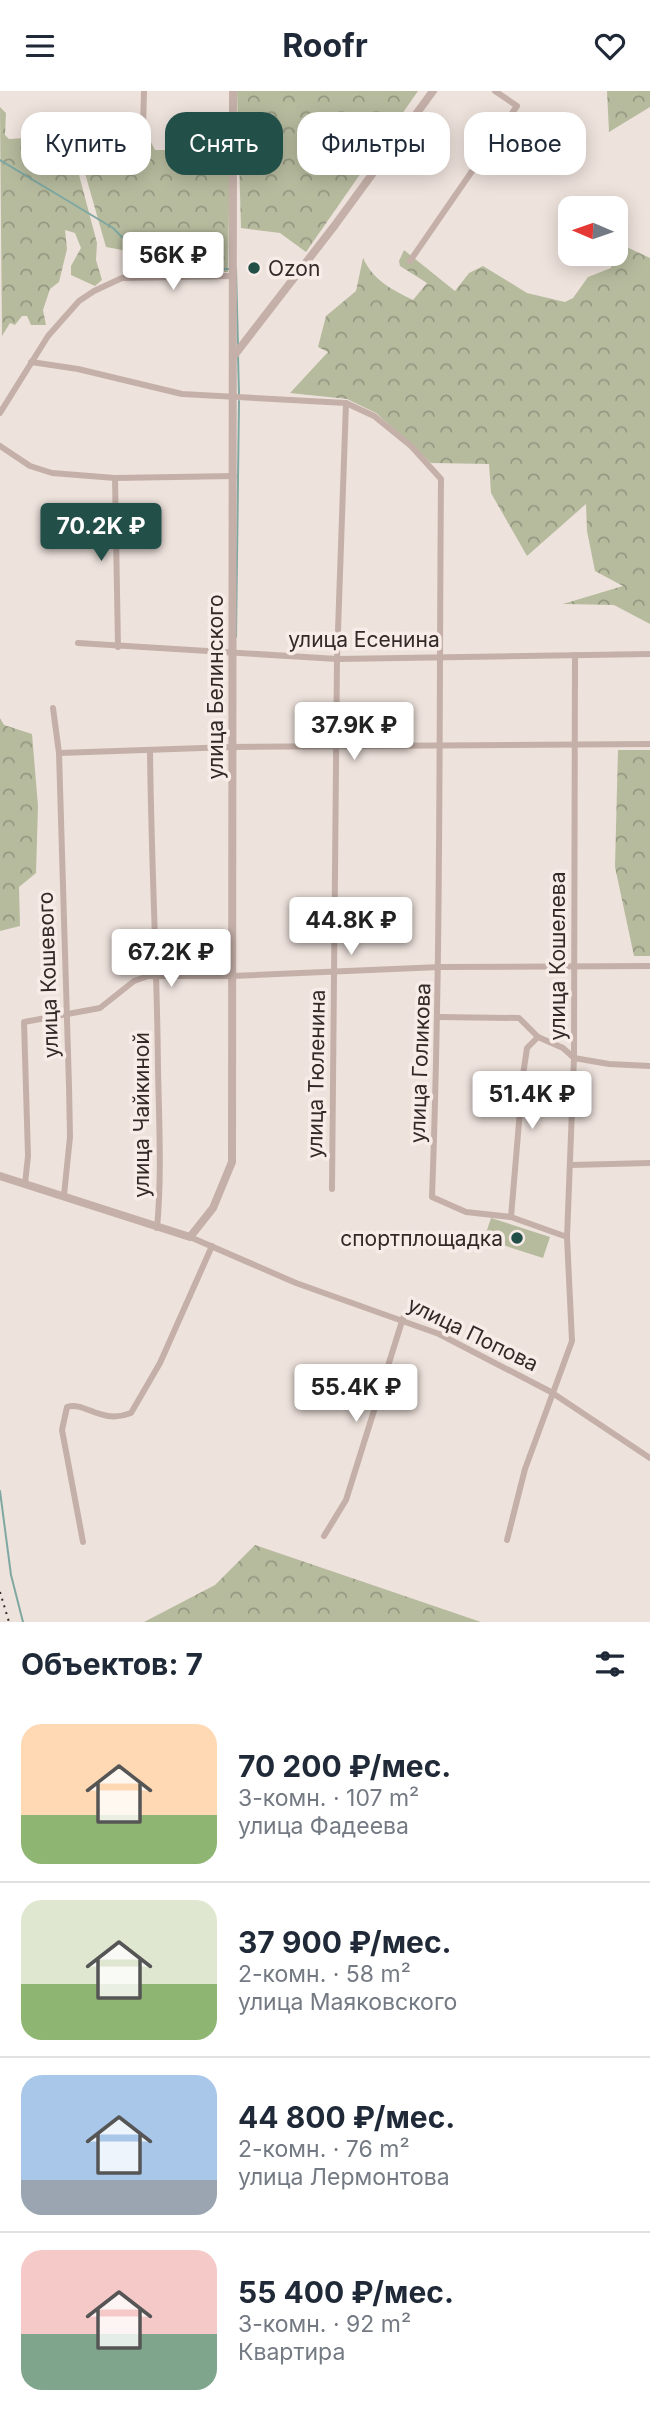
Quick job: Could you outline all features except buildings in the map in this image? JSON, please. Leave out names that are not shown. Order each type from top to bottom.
[{"type":"street","points":[[143,112],[144,91]]},
{"type":"street","name":"улица Белинского","points":[[190,1237],[214,1208],[232,1162],[233,91]]},
{"type":"street","points":[[233,357],[335,225],[433,91]]},
{"type":"street","points":[[410,261],[517,106],[495,91]]},
{"type":"street","points":[[0,413],[48,336],[79,302],[109,284],[122,278],[232,276]]},
{"type":"street","points":[[31,362],[78,369],[182,394],[346,403]]},
{"type":"street","name":"улица Голикова","points":[[346,403],[374,416],[411,446],[441,479],[438,747],[440,967],[432,1196],[466,1212],[511,1217],[567,1237]]},
{"type":"street","name":"улица Тюленина","points":[[332,1189],[337,659],[346,403]]},
{"type":"street","points":[[0,446],[38,470],[115,478],[234,476]]},
{"type":"street","points":[[115,478],[118,647]]},
{"type":"street","name":"улица Есенина","points":[[78,643],[232,655],[337,659],[650,653]]},
{"type":"street","name":"улица Кошелева","points":[[507,1540],[525,1469],[551,1392],[572,1341],[567,1237],[574,1058],[575,655]]},
{"type":"street","name":"улица Кошевого","points":[[53,708],[59,753],[70,1137],[64,1195]]},
{"type":"street","points":[[59,753],[231,747],[650,744]]},
{"type":"street","name":"улица Чайкиной","points":[[150,750],[151,865],[157,978],[160,1191],[157,1228]]},
{"type":"street","points":[[25,1184],[28,1156],[24,1022],[100,1008],[134,981],[148,976],[232,976],[440,967],[650,966]]},
{"type":"street","points":[[439,1017],[519,1018],[538,1037],[563,1048],[574,1058],[610,1064],[650,1066]]},
{"type":"street","points":[[511,1217],[527,1048],[538,1037]]},
{"type":"street","points":[[571,1165],[650,1163]]},
{"type":"street","points":[[0,1176],[190,1237]]},
{"type":"street","name":"улица Попова","points":[[190,1237],[296,1283],[403,1318],[439,1334],[551,1392],[650,1458]]},
{"type":"street","points":[[83,1542],[62,1430],[63,1414],[70,1405],[104,1417],[131,1413],[160,1363],[212,1247]]},
{"type":"street","points":[[324,1536],[346,1500],[403,1318]]},
{"type":"green space","points":[[237,91],[418,91],[403,112],[297,112],[297,175],[360,175],[306,252],[280,233],[241,228],[239,175],[283,175],[283,112],[238,112]]},
{"type":"green space","points":[[607,91],[650,91],[650,107],[609,132]]},
{"type":"green space","points":[[0,107],[6,113],[5,135],[9,139],[21,138],[21,175],[79,175],[97,243],[96,260],[102,280],[95,286],[71,275],[71,266],[81,248],[75,233],[65,230],[67,249],[59,282],[50,289],[43,310],[46,325],[31,325],[27,316],[22,316],[15,325],[10,323],[2,336]]},
{"type":"green space","points":[[151,142],[155,150],[165,150],[165,175],[230,175],[228,272],[143,273],[135,256],[106,247],[86,175],[151,175]]},
{"type":"green space","points":[[628,248],[650,258],[650,624],[614,605],[563,604],[623,586],[595,571],[587,531],[586,504],[527,556],[491,493],[489,464],[431,463],[376,413],[347,399],[290,393],[328,352],[318,347],[326,316],[356,291],[363,258],[378,278],[413,300],[427,283],[400,266],[399,261],[404,250],[455,291],[469,273],[483,266],[527,293],[565,302],[573,298],[588,277],[611,268],[628,266]]},
{"type":"green space","points":[[0,718],[4,725],[32,734],[38,806],[36,873],[19,887],[20,926],[0,931]]},
{"type":"green space","points":[[618,750],[650,750],[650,956],[634,956],[615,867]]},
{"type":"green space","name":"спортплощадка","points":[[491,1218],[550,1237],[543,1258],[484,1239]]},
{"type":"green space","points":[[255,1545],[481,1622],[144,1622],[215,1585]]},
{"type":"waterway","points":[[0,160],[113,228],[153,269],[230,269]]},
{"type":"waterway","points":[[236,269],[238,346]]},
{"type":"waterway","points":[[238,355],[239,395]]},
{"type":"waterway","points":[[236,637],[239,401]]},
{"type":"waterway","points":[[0,1491],[11,1575],[23,1622]]},
{"type":"railway","points":[[0,1592],[9,1622]]},
{"type":"place","name":"Ozon","points":[[254,268]]},
{"type":"place","name":"спортплощадка","points":[[517,1238]]}]
